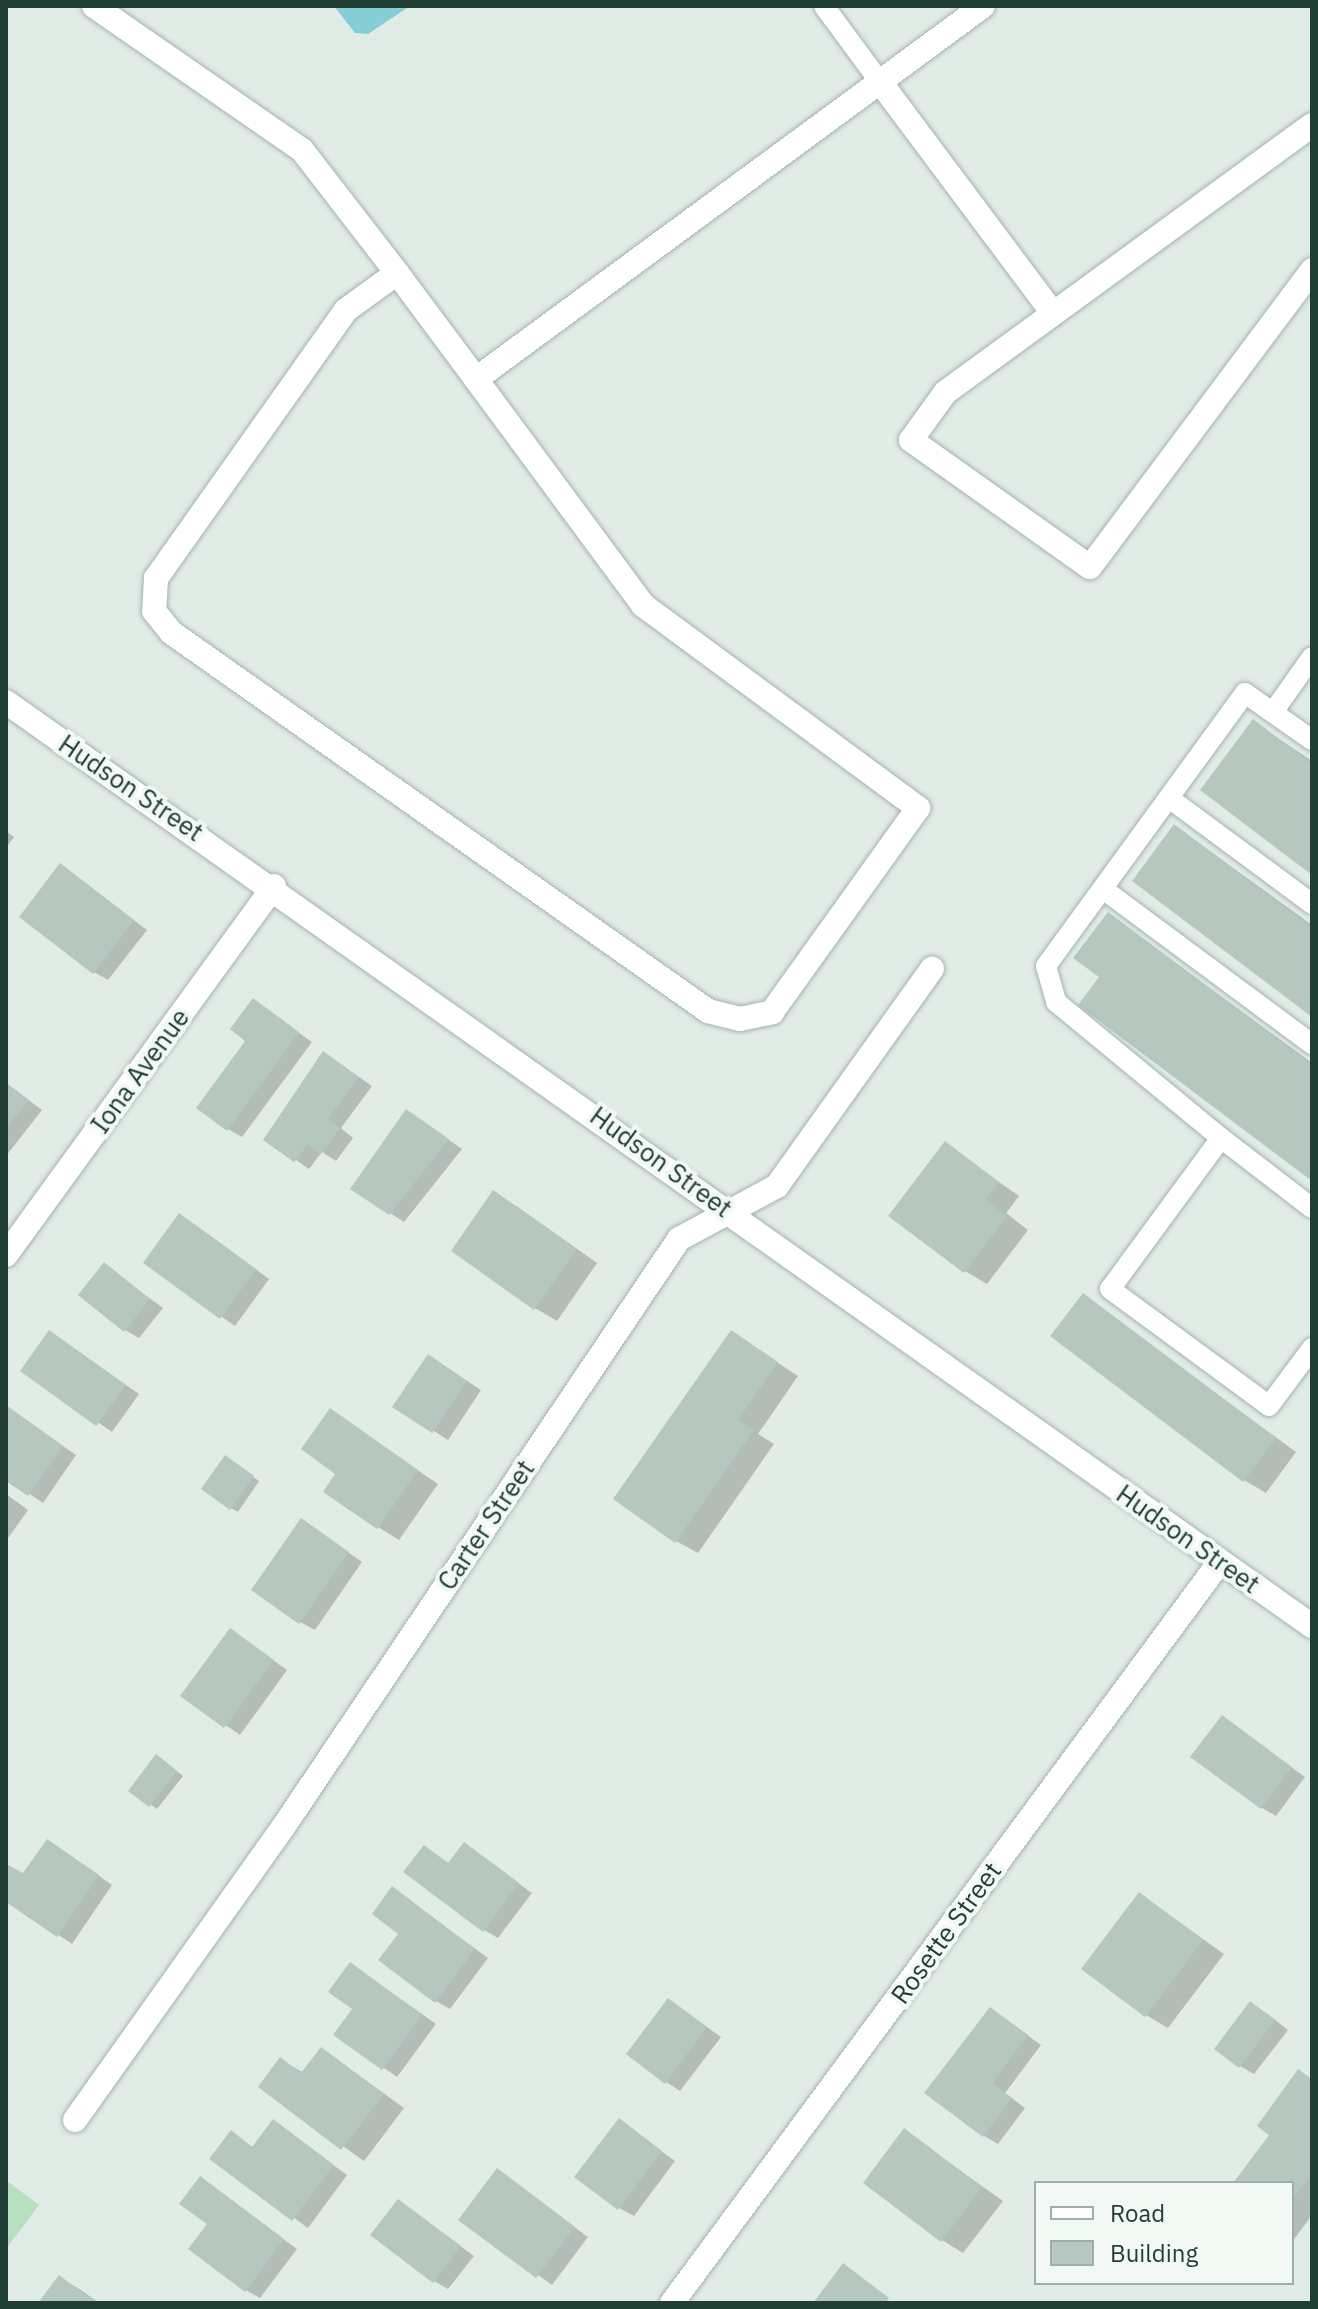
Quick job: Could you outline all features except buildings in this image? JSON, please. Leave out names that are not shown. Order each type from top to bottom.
[{"type":"street","points":[[94,6],[302,150],[397,273],[643,605],[918,808],[772,1012],[740,1019],[708,1011],[172,633],[154,611],[156,578],[346,310],[397,273]]},
{"type":"street","points":[[476,379],[983,6]]},
{"type":"street","points":[[880,82],[1053,313]]},
{"type":"street","points":[[1312,125],[945,393],[911,440],[1090,567],[1312,270]]},
{"type":"street","name":"Hudson Street","points":[[6,702],[274,886],[1219,1563],[1312,1626]]},
{"type":"street","name":"Iona Avenue","points":[[6,1255],[274,886]]},
{"type":"street","name":"Carter Street","points":[[75,2120],[284,1826],[679,1239],[777,1186],[932,969]]},
{"type":"street","name":"Rosette Street","points":[[672,2303],[1219,1563]]},
{"type":"lane","points":[[824,6],[880,82]]},
{"type":"lane","points":[[1273,712],[1312,657]]},
{"type":"lane","points":[[1312,740],[1245,693],[1046,966],[1056,1002],[1221,1138],[1312,1208]]},
{"type":"lane","points":[[1169,798],[1312,904]]},
{"type":"lane","points":[[1103,889],[1312,1044]]},
{"type":"lane","points":[[1221,1138],[1110,1289],[1269,1406],[1312,1348]]},
{"type":"green space","points":[[6,2180],[39,2205],[6,2249]]},
{"type":"water","points":[[334,6],[410,6],[368,34],[355,33]]}]
